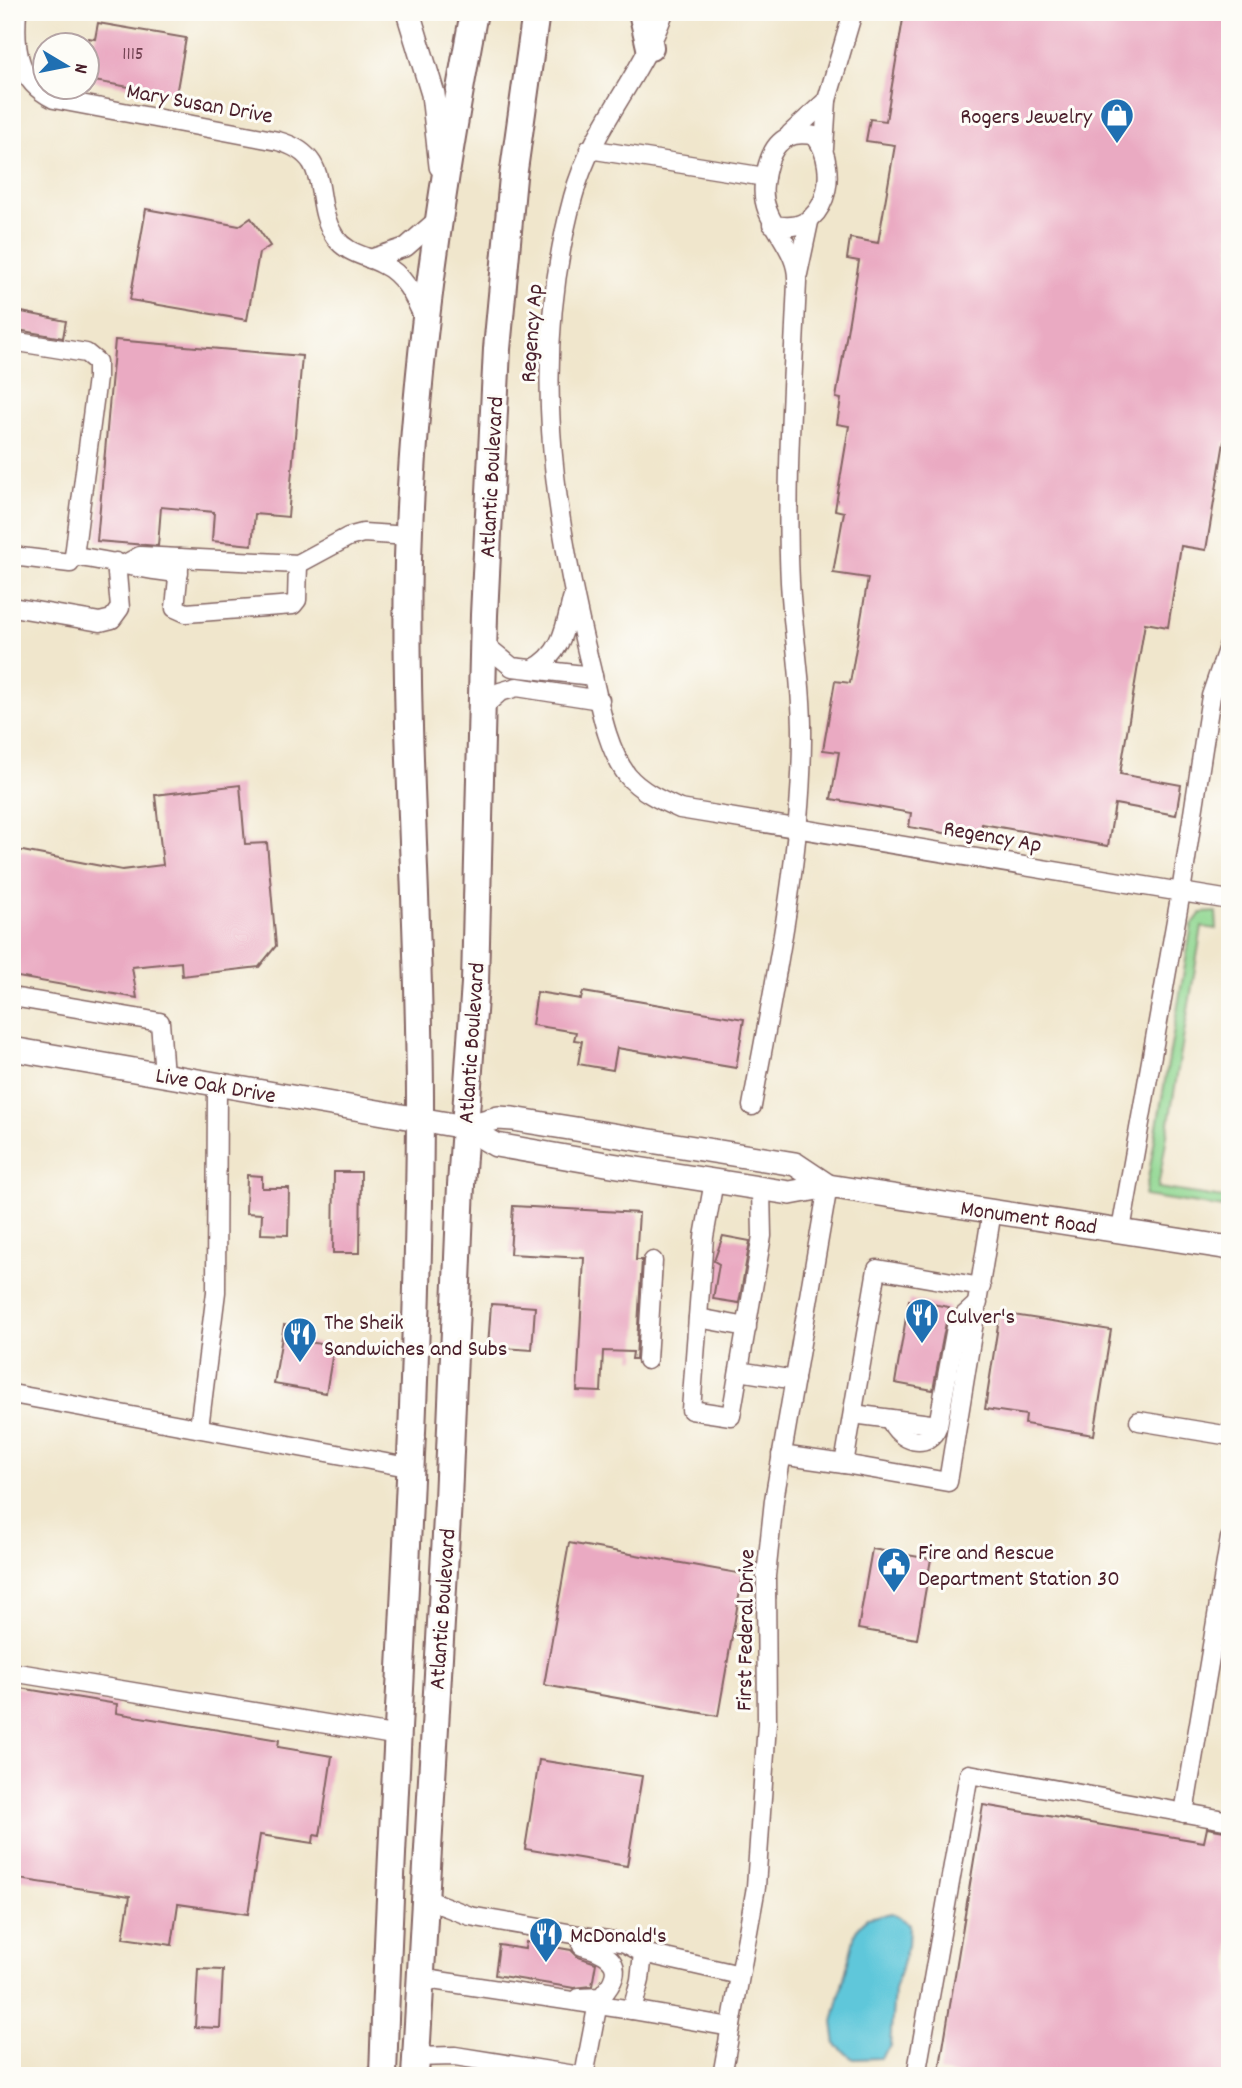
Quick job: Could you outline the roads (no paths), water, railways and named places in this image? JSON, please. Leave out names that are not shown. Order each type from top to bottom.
[{"type":"highway","name":"Atlantic Boulevard","points":[[383,2076],[404,1594],[413,1468],[420,1119],[408,664],[409,536],[414,431],[437,220],[474,12]]},
{"type":"highway","points":[[642,12],[650,47]]},
{"type":"highway","name":"Atlantic Boulevard","points":[[415,2066],[465,1127],[477,950],[484,644],[502,282],[516,144],[536,14]]},
{"type":"highway","points":[[399,1736],[420,1748],[419,1773],[430,1783]]},
{"type":"main road","name":"Atlantic Boulevard","points":[[408,12],[425,61],[436,114],[441,164],[437,220]]},
{"type":"main road","name":"Live Oak Drive","points":[[12,1049],[420,1119]]},
{"type":"main road","name":"Monument Road","points":[[465,1127],[498,1118],[513,1119],[795,1164],[828,1186]]},
{"type":"main road","name":"Monument Road","points":[[420,1119],[465,1127],[496,1144],[761,1189],[790,1193],[828,1186],[1230,1248]]},
{"type":"street","name":"Mary Susan Drive","points":[[17,12],[16,66],[34,87],[64,103],[278,141],[299,149],[317,170],[334,236],[350,251],[389,267],[402,279],[425,320]]},
{"type":"street","name":"Regency Ap","points":[[664,12],[650,47],[589,149],[564,232],[550,368],[552,470],[573,595],[615,754],[629,776],[645,790],[680,809],[1230,900]]},
{"type":"street","points":[[752,1106],[798,827],[802,717],[790,584],[788,509],[798,274],[809,222],[817,213],[826,181],[824,148],[827,100],[853,12]]},
{"type":"street","points":[[798,274],[762,198],[765,177],[771,156],[780,139],[790,134],[827,100]]},
{"type":"street","points":[[790,134],[815,136],[824,148]]},
{"type":"street","points":[[589,149],[765,177]]},
{"type":"street","points":[[370,259],[406,247],[437,220]]},
{"type":"street","points":[[772,224],[788,228],[809,222]]},
{"type":"street","points":[[12,341],[86,353],[97,362],[74,556],[69,563],[61,564],[12,556]]},
{"type":"street","points":[[74,556],[122,563],[140,556],[179,566],[298,564],[348,537],[363,533],[409,536]]},
{"type":"street","points":[[12,607],[100,622],[113,619],[120,608],[122,563]]},
{"type":"street","points":[[179,566],[175,608],[179,612],[296,603],[298,564]]},
{"type":"street","points":[[533,669],[547,662],[556,652],[573,595]]},
{"type":"street","points":[[1122,1230],[1181,892],[1211,696],[1230,640]]},
{"type":"street","points":[[484,644],[512,667],[593,676]]},
{"type":"street","points":[[483,707],[500,692],[517,687],[600,701]]},
{"type":"street","points":[[12,997],[160,1022],[164,1075]]},
{"type":"street","points":[[199,1428],[216,1292],[217,1084]]},
{"type":"street","points":[[714,1181],[704,1237],[691,1410],[732,1416],[762,1236],[761,1189]]},
{"type":"street","name":"First Federal Drive","points":[[722,2076],[756,1888],[767,1723],[766,1576],[781,1455],[828,1186]]},
{"type":"street","points":[[781,1455],[948,1482],[992,1211]]},
{"type":"street","points":[[647,1360],[653,1261]]},
{"type":"street","points":[[845,1464],[877,1269],[979,1295]]},
{"type":"street","points":[[853,1414],[938,1424],[957,1322],[979,1295]]},
{"type":"street","points":[[698,1318],[747,1327]]},
{"type":"street","points":[[739,1371],[795,1380]]},
{"type":"street","points":[[12,1394],[413,1468]]},
{"type":"street","points":[[1139,1421],[1230,1436]]},
{"type":"street","points":[[1185,1813],[1230,1538]]},
{"type":"street","points":[[12,1672],[399,1736]]},
{"type":"street","points":[[916,2076],[969,1774],[1230,1821]]},
{"type":"street","points":[[423,1898],[470,1916],[625,1942],[643,1953],[740,1975]]},
{"type":"street","points":[[483,1990],[505,1985],[588,1999],[601,1997],[611,1986],[615,1968],[604,1951],[522,1934],[508,1923]]},
{"type":"street","points":[[632,2011],[643,1953]]},
{"type":"street","points":[[419,1978],[731,2027]]},
{"type":"street","points":[[415,2066],[455,2056],[583,2076],[597,2008]]},
{"type":"water","points":[[892,1913],[909,1924],[908,1945],[894,1990],[890,2046],[881,2058],[853,2059],[836,2045],[833,2022],[856,1930],[867,1918]]},
{"type":"place","name":"Rogers Jewelry","points":[[1117,145]]},
{"type":"place","name":"Culver's","points":[[922,1345]]},
{"type":"place","name":"The Sheik Sandwiches and Subs","points":[[300,1364]]},
{"type":"place","name":"Fire and Rescue Department Station 30","points":[[894,1594]]},
{"type":"place","name":"McDonald's","points":[[546,1964]]}]
